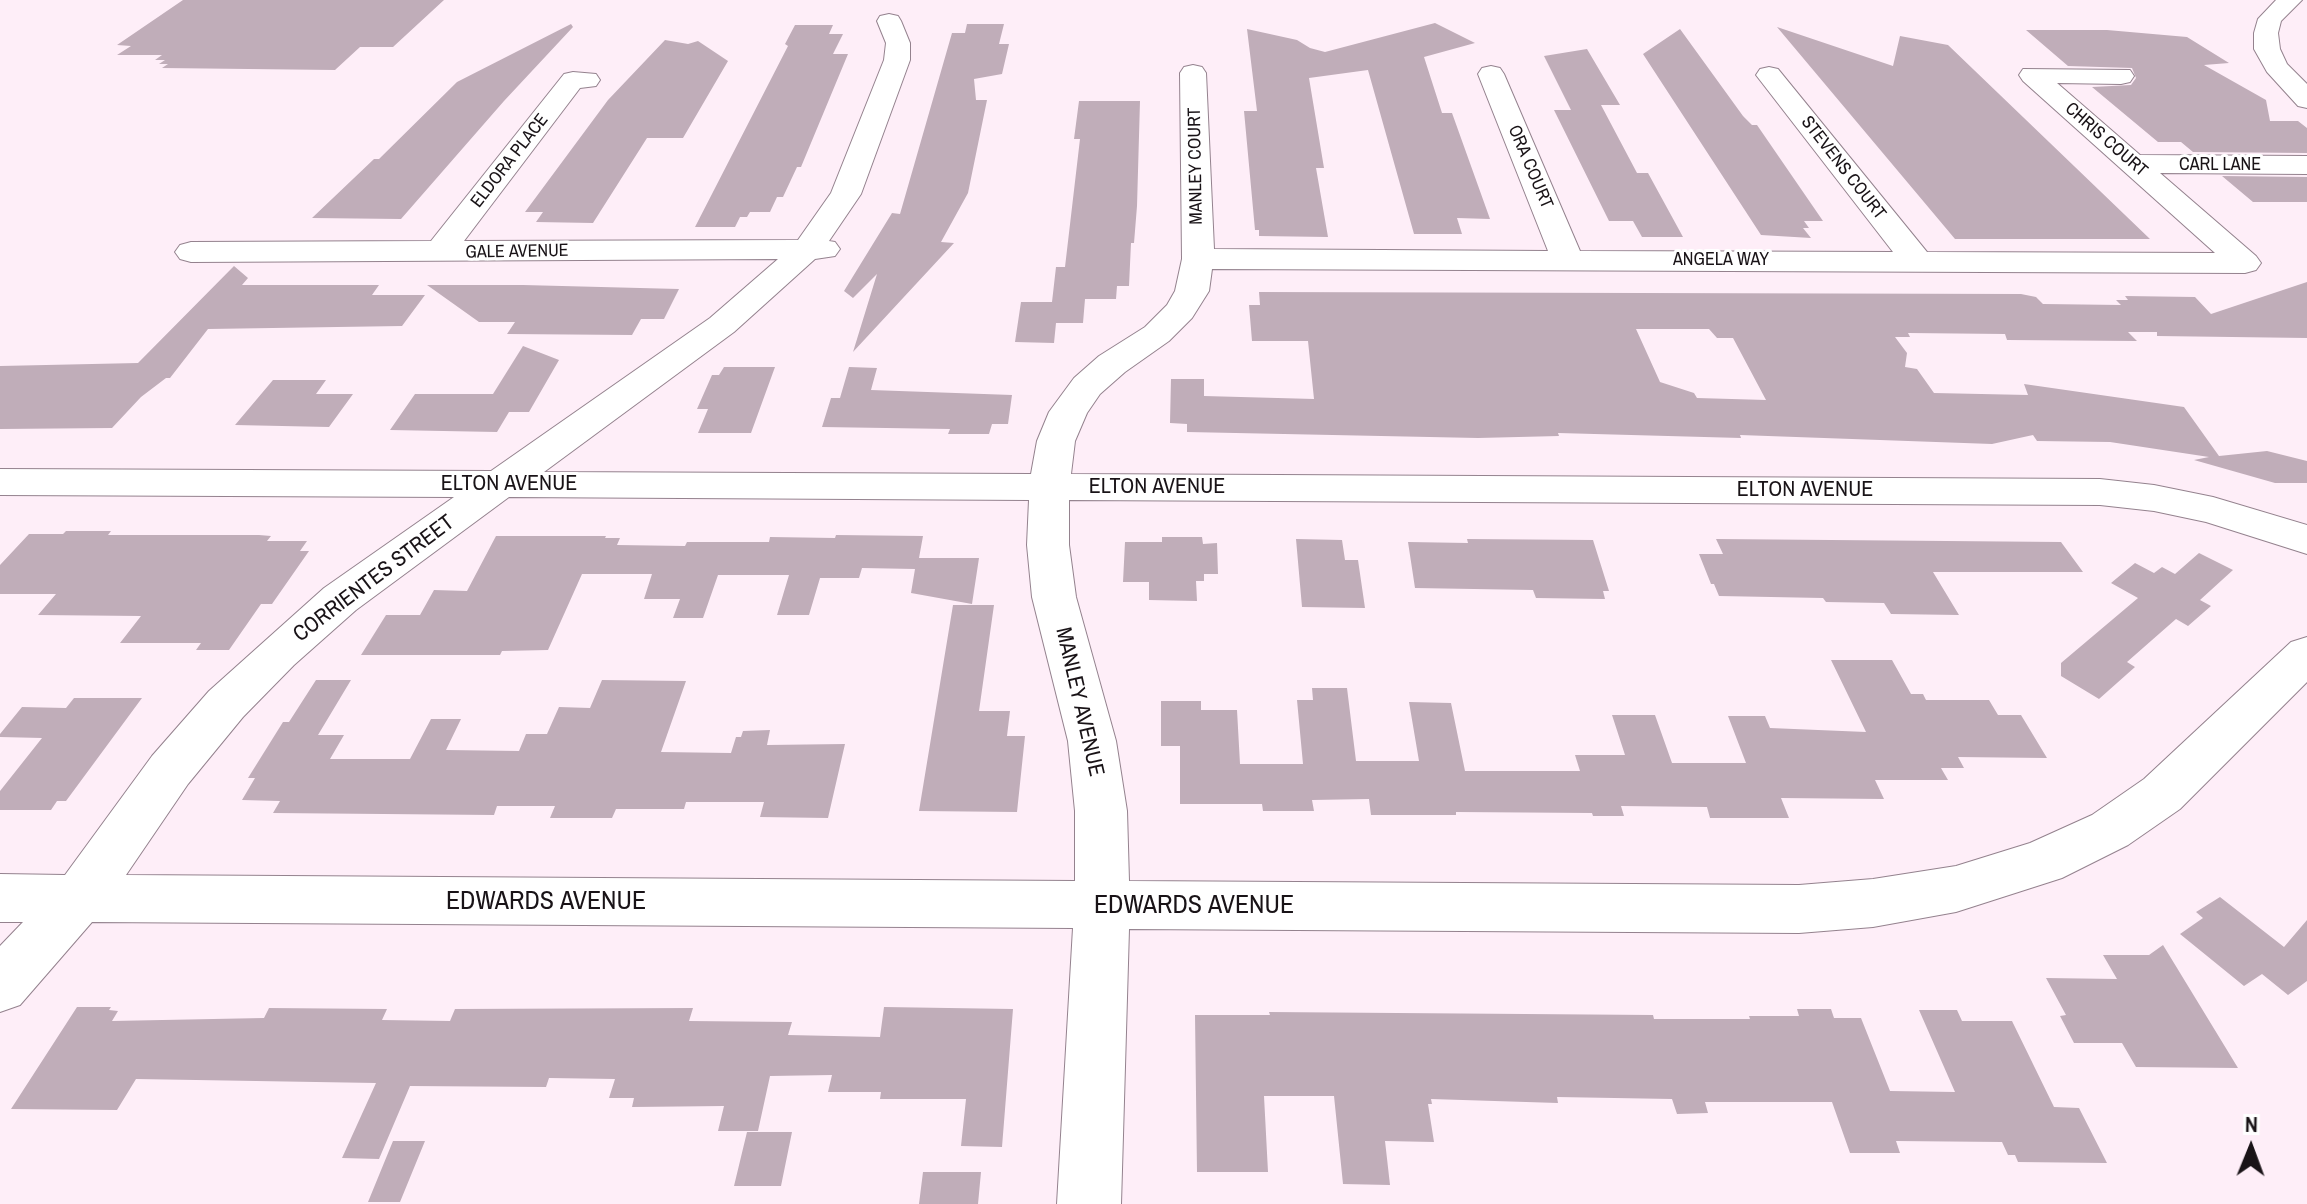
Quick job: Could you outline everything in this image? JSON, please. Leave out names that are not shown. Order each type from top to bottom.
[{"type":"street","points":[[2290,0],[2270,19],[2266,33],[2267,49],[2276,67],[2307,100]]},
{"type":"street","name":"CORRIENTES STREET","points":[[0,986],[79,899],[170,770],[226,704],[278,653],[340,599],[722,325],[770,285],[826,250],[897,60],[898,43],[889,21]]},
{"type":"street","name":"MANLEY COURT","points":[[1193,73],[1198,259]]},
{"type":"street","name":"ORA COURT","points":[[1491,74],[1568,260]]},
{"type":"street","name":"STEVENS COURT","points":[[1769,75],[1917,261]]},
{"type":"street","name":"CHRIS COURT","points":[[2121,76],[2032,75],[2245,263]]},
{"type":"street","name":"ELDORA PLACE","points":[[438,253],[573,80],[587,80]]},
{"type":"street","name":"CARL LANE","points":[[2133,164],[2307,165]]},
{"type":"street","name":"GALE AVENUE","points":[[191,252],[826,250]]},
{"type":"street","name":"ANGELA WAY","points":[[1198,259],[2245,263]]},
{"type":"street","name":"MANLEY AVENUE","points":[[1089,1204],[1102,906],[1101,811],[1092,741],[1054,597],[1048,545],[1049,486],[1056,441],[1068,412],[1087,386],[1112,364],[1157,334],[1180,311],[1192,291],[1198,259]]},
{"type":"street","name":"ELTON AVENUE","points":[[0,482],[2100,492],[2154,498],[2213,510],[2307,540]]},
{"type":"street","name":"EDWARDS AVENUE","points":[[0,898],[1799,909],[1873,903],[1956,889],[2043,862],[2110,830],[2162,794],[2307,654]]},
{"type":"building","points":[[183,0],[444,0],[393,47],[360,47],[335,70],[162,68],[168,64],[159,64],[165,60],[155,60],[162,55],[117,55],[131,46],[117,45]]},
{"type":"building","points":[[1435,23],[1475,43],[1424,57],[1442,113],[1452,113],[1490,219],[1457,218],[1462,234],[1414,234],[1368,70],[1309,78],[1324,168],[1316,168],[1328,237],[1259,236],[1259,230],[1255,230],[1244,111],[1257,111],[1247,29],[1297,40],[1325,52]]},
{"type":"building","points":[[571,24],[573,27],[401,219],[312,218],[374,159],[379,159],[457,82]]},
{"type":"building","points":[[967,24],[1004,24],[999,44],[1009,44],[1002,74],[974,79],[976,100],[987,100],[968,193],[941,242],[954,243],[853,352],[877,274],[853,298],[844,291],[892,213],[900,214],[952,33],[965,33]]},
{"type":"building","points":[[795,25],[833,25],[829,34],[843,34],[833,54],[848,54],[801,167],[797,167],[783,197],[777,197],[770,212],[750,212],[747,217],[740,217],[735,227],[695,227],[788,46],[785,44]]},
{"type":"building","points":[[1777,27],[1893,66],[1900,36],[1948,45],[2150,239],[1955,239]]},
{"type":"building","points":[[1680,29],[1743,116],[1752,125],[1757,125],[1823,221],[1804,221],[1809,228],[1803,228],[1811,238],[1761,235],[1643,54]]},
{"type":"building","points":[[2026,30],[2107,30],[2187,37],[2229,63],[2204,65],[2266,100],[2270,121],[2298,121],[2307,128],[2307,153],[2193,152],[2181,142],[2158,142],[2092,87],[2131,85],[2136,78],[2132,68],[2068,66]]},
{"type":"building","points":[[665,40],[688,44],[698,41],[728,61],[683,138],[647,138],[593,223],[536,222],[543,212],[525,212],[608,100]]},
{"type":"building","points":[[1587,49],[1620,105],[1601,105],[1637,173],[1648,173],[1683,237],[1642,237],[1633,221],[1609,221],[1554,110],[1571,110],[1544,56]]},
{"type":"building","points":[[1079,101],[1140,101],[1137,206],[1129,286],[1117,286],[1116,299],[1085,299],[1083,323],[1056,323],[1054,343],[1015,342],[1021,302],[1052,302],[1056,267],[1065,267],[1080,139],[1074,139]]},
{"type":"building","points":[[2222,176],[2307,177],[2307,202],[2253,202]]},
{"type":"building","points":[[234,266],[248,278],[242,285],[379,285],[372,295],[425,295],[402,326],[208,329],[170,378],[141,397],[112,428],[0,429],[0,366],[138,363]]},
{"type":"building","points":[[2307,282],[2307,338],[2157,336],[2157,332],[2128,332],[2137,341],[2007,340],[2005,334],[1908,333],[1910,337],[1895,337],[1907,353],[1905,367],[1917,369],[1934,393],[2028,395],[2024,384],[2184,407],[2219,456],[2267,451],[2307,461],[2307,483],[2275,483],[2194,460],[2209,457],[2110,442],[2037,441],[2033,435],[1992,444],[1740,435],[1741,438],[1558,433],[1559,436],[1478,438],[1187,432],[1187,424],[1170,423],[1171,379],[1204,379],[1204,396],[1314,399],[1308,341],[1252,341],[1249,305],[1260,305],[1259,292],[2021,294],[2036,297],[2043,304],[2121,305],[2116,300],[2128,300],[2125,296],[2195,297],[2211,314]],"holes":[[[1636,329],[1709,329],[1717,338],[1733,338],[1766,400],[1697,398],[1694,393],[1660,382]]]},
{"type":"building","points":[[427,285],[679,289],[664,319],[641,319],[632,335],[507,334],[515,322],[479,322]]},
{"type":"building","points":[[523,346],[559,360],[529,412],[509,412],[497,432],[390,430],[415,394],[493,394]]},
{"type":"building","points":[[724,367],[775,367],[751,433],[698,433],[708,409],[697,409],[712,375],[719,375]]},
{"type":"building","points":[[849,367],[877,368],[871,390],[1012,395],[1008,424],[992,424],[989,434],[948,434],[950,429],[822,427],[831,398],[840,398]]},
{"type":"building","points":[[273,380],[326,380],[316,394],[353,394],[329,427],[235,425]]},
{"type":"building","points":[[66,531],[111,531],[108,535],[259,535],[271,536],[267,541],[307,541],[300,551],[309,551],[272,604],[261,604],[229,650],[196,650],[201,643],[120,643],[141,616],[38,615],[56,594],[0,594],[0,565],[29,534],[63,534]]},
{"type":"building","points":[[836,535],[923,536],[919,558],[979,558],[972,604],[911,593],[915,569],[862,568],[859,578],[820,578],[809,615],[777,615],[789,575],[718,575],[703,618],[673,618],[680,599],[644,599],[652,574],[582,574],[548,650],[502,651],[500,655],[361,655],[386,615],[420,615],[434,590],[467,591],[496,536],[606,536],[620,538],[617,545],[685,546],[687,542],[769,542],[770,537],[835,538]]},
{"type":"building","points":[[1162,537],[1202,537],[1203,544],[1217,543],[1218,574],[1204,574],[1204,581],[1196,581],[1197,601],[1149,600],[1149,582],[1123,582],[1125,542],[1162,542]]},
{"type":"building","points":[[1296,539],[1342,540],[1345,560],[1358,560],[1365,608],[1302,607]]},
{"type":"building","points":[[1467,539],[1593,540],[1609,591],[1603,591],[1605,599],[1536,598],[1533,590],[1415,588],[1408,542],[1468,543]]},
{"type":"building","points":[[1716,539],[2061,542],[2083,572],[1933,572],[1959,615],[1891,614],[1884,603],[1826,602],[1823,598],[1719,596],[1699,554],[1723,554]]},
{"type":"building","points":[[2199,553],[2233,570],[2200,600],[2211,606],[2188,626],[2176,619],[2127,662],[2135,667],[2099,699],[2061,676],[2061,663],[2138,598],[2111,583],[2135,563],[2154,573],[2162,567],[2175,574]]},
{"type":"building","points":[[953,605],[994,605],[979,711],[1010,711],[1007,736],[1025,736],[1017,812],[919,811]]},
{"type":"building","points":[[1831,660],[1892,660],[1911,694],[1923,694],[1926,700],[1989,700],[1998,715],[2021,715],[2047,758],[1958,757],[1964,768],[1941,768],[1948,780],[1875,780],[1884,799],[1781,798],[1789,818],[1710,818],[1707,807],[1621,806],[1624,816],[1456,812],[1456,815],[1371,815],[1369,799],[1312,800],[1314,811],[1263,811],[1262,804],[1180,804],[1180,746],[1161,746],[1161,701],[1201,701],[1201,710],[1237,710],[1240,764],[1303,764],[1297,700],[1313,700],[1312,688],[1347,688],[1356,761],[1419,761],[1409,702],[1451,703],[1465,771],[1580,771],[1575,755],[1625,755],[1612,715],[1655,715],[1672,763],[1746,763],[1728,716],[1765,716],[1770,728],[1866,732]]},
{"type":"building","points":[[316,680],[351,680],[318,735],[344,735],[330,759],[410,759],[431,719],[461,719],[446,750],[519,751],[526,734],[547,734],[559,707],[590,708],[602,680],[686,681],[661,752],[731,753],[736,737],[741,737],[743,731],[770,730],[767,745],[845,744],[828,818],[760,817],[764,802],[686,802],[684,809],[616,809],[612,818],[550,818],[555,806],[497,806],[494,815],[273,813],[280,801],[242,800],[255,778],[248,778],[283,722],[289,722]]},
{"type":"building","points":[[74,698],[142,698],[66,801],[57,801],[51,810],[0,810],[0,791],[42,738],[0,737],[0,734],[22,707],[66,708]]},
{"type":"building","points":[[2220,897],[2284,947],[2307,920],[2307,981],[2288,995],[2262,974],[2244,986],[2180,934],[2203,918],[2196,912]]},
{"type":"building","points":[[2163,945],[2238,1068],[2136,1067],[2122,1043],[2074,1043],[2060,1016],[2066,1015],[2046,978],[2117,979],[2103,955],[2149,955]]},
{"type":"building","points":[[77,1007],[111,1007],[109,1010],[118,1011],[112,1021],[264,1018],[269,1008],[387,1009],[382,1020],[450,1021],[455,1009],[693,1008],[689,1021],[792,1022],[788,1035],[880,1037],[884,1007],[1013,1009],[1002,1147],[961,1146],[966,1099],[880,1099],[881,1092],[828,1092],[832,1075],[770,1076],[758,1131],[718,1131],[724,1106],[632,1107],[634,1098],[609,1098],[615,1079],[549,1078],[546,1087],[410,1086],[379,1159],[342,1158],[376,1083],[136,1079],[117,1110],[11,1109]]},
{"type":"building","points":[[1797,1009],[1831,1009],[1834,1018],[1861,1018],[1890,1091],[1955,1092],[1919,1010],[1957,1010],[1962,1021],[2012,1021],[2054,1107],[2079,1108],[2107,1163],[2018,1162],[2015,1155],[2008,1155],[2002,1142],[1896,1141],[1900,1153],[1850,1153],[1832,1102],[1705,1102],[1708,1113],[1677,1114],[1672,1099],[1557,1097],[1558,1103],[1431,1099],[1432,1104],[1428,1104],[1434,1142],[1385,1141],[1390,1185],[1343,1184],[1334,1096],[1264,1096],[1268,1172],[1197,1172],[1195,1015],[1270,1015],[1269,1012],[1653,1015],[1654,1019],[1750,1019],[1749,1016],[1799,1016]]},
{"type":"building","points":[[747,1132],[792,1132],[781,1186],[734,1186]]},
{"type":"building","points":[[393,1141],[425,1141],[400,1202],[368,1202]]},
{"type":"building","points":[[923,1172],[981,1172],[978,1204],[919,1204]]}]
